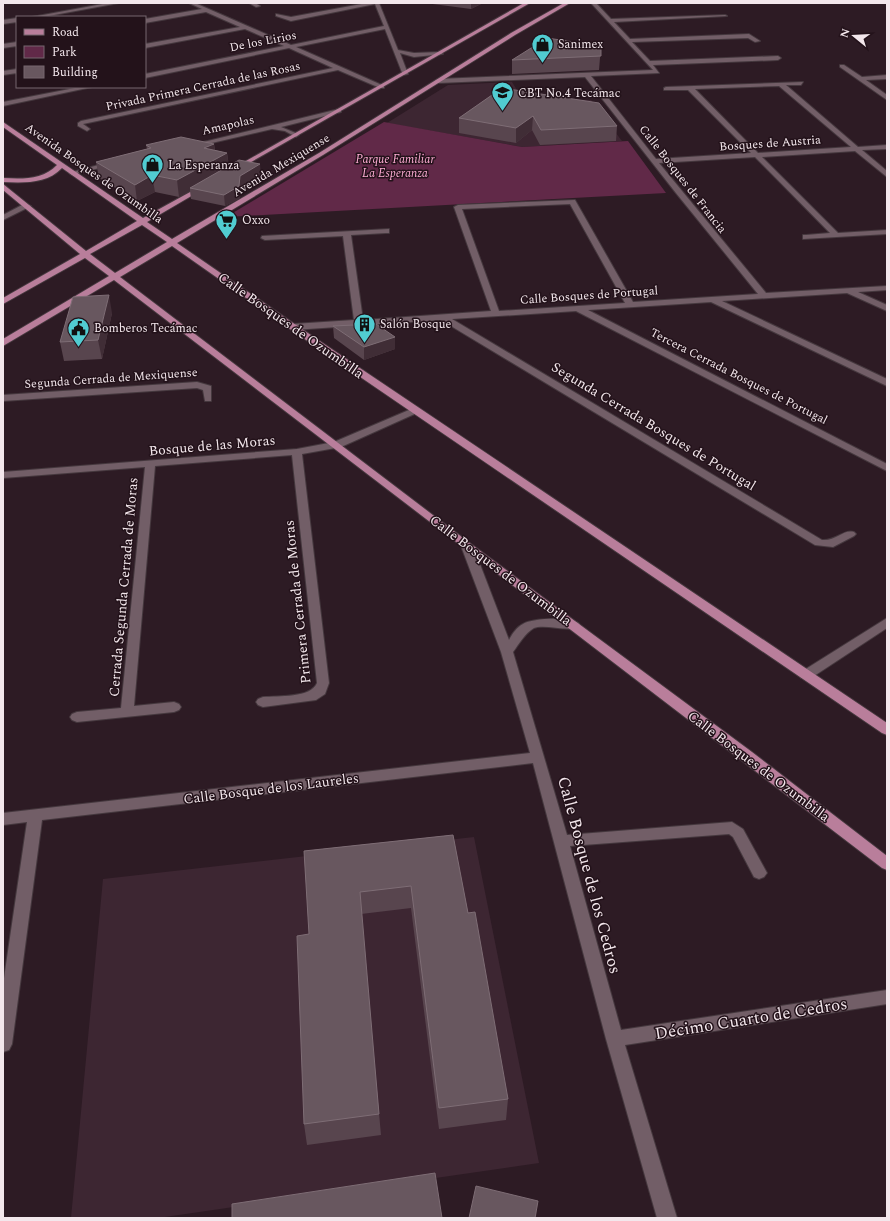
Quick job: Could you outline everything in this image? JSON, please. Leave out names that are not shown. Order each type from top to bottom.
[{"type":"main road","name":"Avenida Mexiquense","points":[[229,173],[528,3]]},
{"type":"main road","name":"Avenida Mexiquense","points":[[3,343],[321,154],[438,81],[568,3]]},
{"type":"main road","name":"Avenida Bosques de Ozumbilla","points":[[3,124],[171,242]]},
{"type":"main road","points":[[3,180],[18,181],[36,179],[57,171],[61,165]]},
{"type":"main road","points":[[3,301],[209,184]]},
{"type":"main road","points":[[3,186],[114,276]]},
{"type":"main road","name":"Calle Bosques de Ozumbilla","points":[[171,242],[293,327],[887,730]]},
{"type":"main road","name":"Calle Bosques de Ozumbilla","points":[[114,276],[887,864]]},
{"type":"street","points":[[40,16],[117,3]]},
{"type":"street","points":[[191,3],[382,87]]},
{"type":"street","points":[[251,3],[258,6]]},
{"type":"street","points":[[278,15],[291,19],[376,3],[405,74]]},
{"type":"street","points":[[438,81],[657,72],[594,3]]},
{"type":"street","points":[[146,21],[207,10]]},
{"type":"street","points":[[610,21],[726,16],[720,12]]},
{"type":"street","points":[[3,22],[16,20]]},
{"type":"street","points":[[146,46],[246,27]]},
{"type":"street","name":"De los Lirios","points":[[146,76],[386,28]]},
{"type":"street","points":[[629,41],[749,36],[757,41]]},
{"type":"street","points":[[3,46],[16,44]]},
{"type":"street","points":[[396,51],[414,54],[440,54]]},
{"type":"street","points":[[650,63],[778,58],[773,52]]},
{"type":"street","points":[[842,66],[887,98]]},
{"type":"street","name":"Privada Primera Cerrada de las Rosas","points":[[87,129],[80,125],[81,123],[339,68]]},
{"type":"street","points":[[3,73],[16,71]]},
{"type":"street","name":"Calle Bosques de Francia","points":[[587,75],[654,161],[764,296]]},
{"type":"street","points":[[861,79],[887,78]]},
{"type":"street","points":[[666,90],[802,83]]},
{"type":"street","points":[[781,84],[887,176]]},
{"type":"street","points":[[3,104],[84,88]]},
{"type":"street","points":[[690,88],[754,155],[836,235]]},
{"type":"street","name":"Amapolas","points":[[180,148],[339,111]]},
{"type":"street","name":"Amapolas","points":[[273,126],[287,130],[296,135]]},
{"type":"street","name":"Bosques de Austria","points":[[654,161],[887,147]]},
{"type":"street","points":[[72,173],[118,162]]},
{"type":"street","points":[[496,314],[458,207],[572,202],[630,305]]},
{"type":"street","points":[[3,218],[27,206]]},
{"type":"street","points":[[265,238],[386,231]]},
{"type":"street","points":[[806,237],[887,232]]},
{"type":"street","points":[[347,234],[359,323]]},
{"type":"street","name":"Calle Bosques de Portugal","points":[[293,327],[887,288]]},
{"type":"street","points":[[847,291],[887,308]]},
{"type":"street","points":[[711,299],[887,383]]},
{"type":"street","name":"Tercera Cerrada Bosques de Portugal","points":[[578,308],[887,468]]},
{"type":"street","name":"Segunda Cerrada Bosques de Portugal","points":[[444,318],[819,543],[833,544],[850,534]]},
{"type":"street","name":"Segunda Cerrada de Mexiquense","points":[[3,398],[197,385],[208,388],[208,399]]},
{"type":"street","name":"Bosque de las Moras","points":[[3,475],[297,452],[337,445],[416,410]]},
{"type":"street","name":"Primera Cerrada de Moras","points":[[263,702],[311,697],[320,691],[323,683],[297,452]]},
{"type":"street","name":"Cerrada Segunda Cerrada de Moras","points":[[127,712],[150,464]]},
{"type":"street","name":"Calle Bosque de los Cedros","points":[[467,546],[507,652],[538,757],[615,1039],[667,1218]]},
{"type":"street","points":[[507,652],[520,631],[528,625],[538,622],[574,625]]},
{"type":"street","points":[[806,675],[887,622]]},
{"type":"street","name":"Cerrada Segunda Cerrada de Moras","points":[[77,717],[174,707]]},
{"type":"street","name":"Calle Bosque de los Laureles","points":[[3,819],[35,814],[538,757]]},
{"type":"street","points":[[3,1044],[35,814]]},
{"type":"street","points":[[560,841],[732,828],[738,832],[759,874]]},
{"type":"street","name":"Décimo Cuarto de Cedros","points":[[615,1039],[887,997]]},
{"type":"shaded area","name":"CBT No.4 Tecámac","points":[[512,82],[525,103],[591,100],[622,141],[522,147],[387,123],[448,85]]},
{"type":"shaded area","points":[[474,837],[539,1163],[158,1218],[71,1218],[103,879]]},
{"type":"green space","name":"Parque Familiar La Esperanza","points":[[384,122],[522,147],[628,141],[666,193],[226,217]]},
{"type":"building","points":[[547,38],[601,46],[601,56],[512,60]]},
{"type":"building","points":[[502,88],[599,103],[617,126],[541,130],[533,116],[516,128],[459,118]]},
{"type":"building","points":[[181,137],[214,144],[204,148],[227,153],[177,180],[152,175],[135,185],[96,162],[151,148],[146,145]]},
{"type":"building","points":[[239,160],[260,164],[240,176],[239,186],[224,195],[190,188]]},
{"type":"building","points":[[109,295],[98,340],[60,342],[73,297]]},
{"type":"building","points":[[376,324],[395,337],[364,347],[333,326]]},
{"type":"building","points":[[453,835],[468,913],[475,912],[508,1099],[439,1108],[411,886],[360,892],[379,1114],[304,1124],[297,936],[309,934],[304,851]]},
{"type":"building","points":[[435,1173],[442,1218],[232,1218],[232,1204]]},
{"type":"building","points":[[476,1186],[538,1201],[535,1218],[469,1218]]},
{"type":"place","name":"Sanimex","points":[[543,64]]},
{"type":"place","name":"CBT No.4 Tecámac","points":[[502,112]]},
{"type":"place","name":"La Esperanza","points":[[153,184]]},
{"type":"place","name":"Oxxo","points":[[226,240]]},
{"type":"place","name":"Salón Bosque","points":[[364,344]]},
{"type":"place","name":"Bomberos Tecámac","points":[[78,348]]}]
